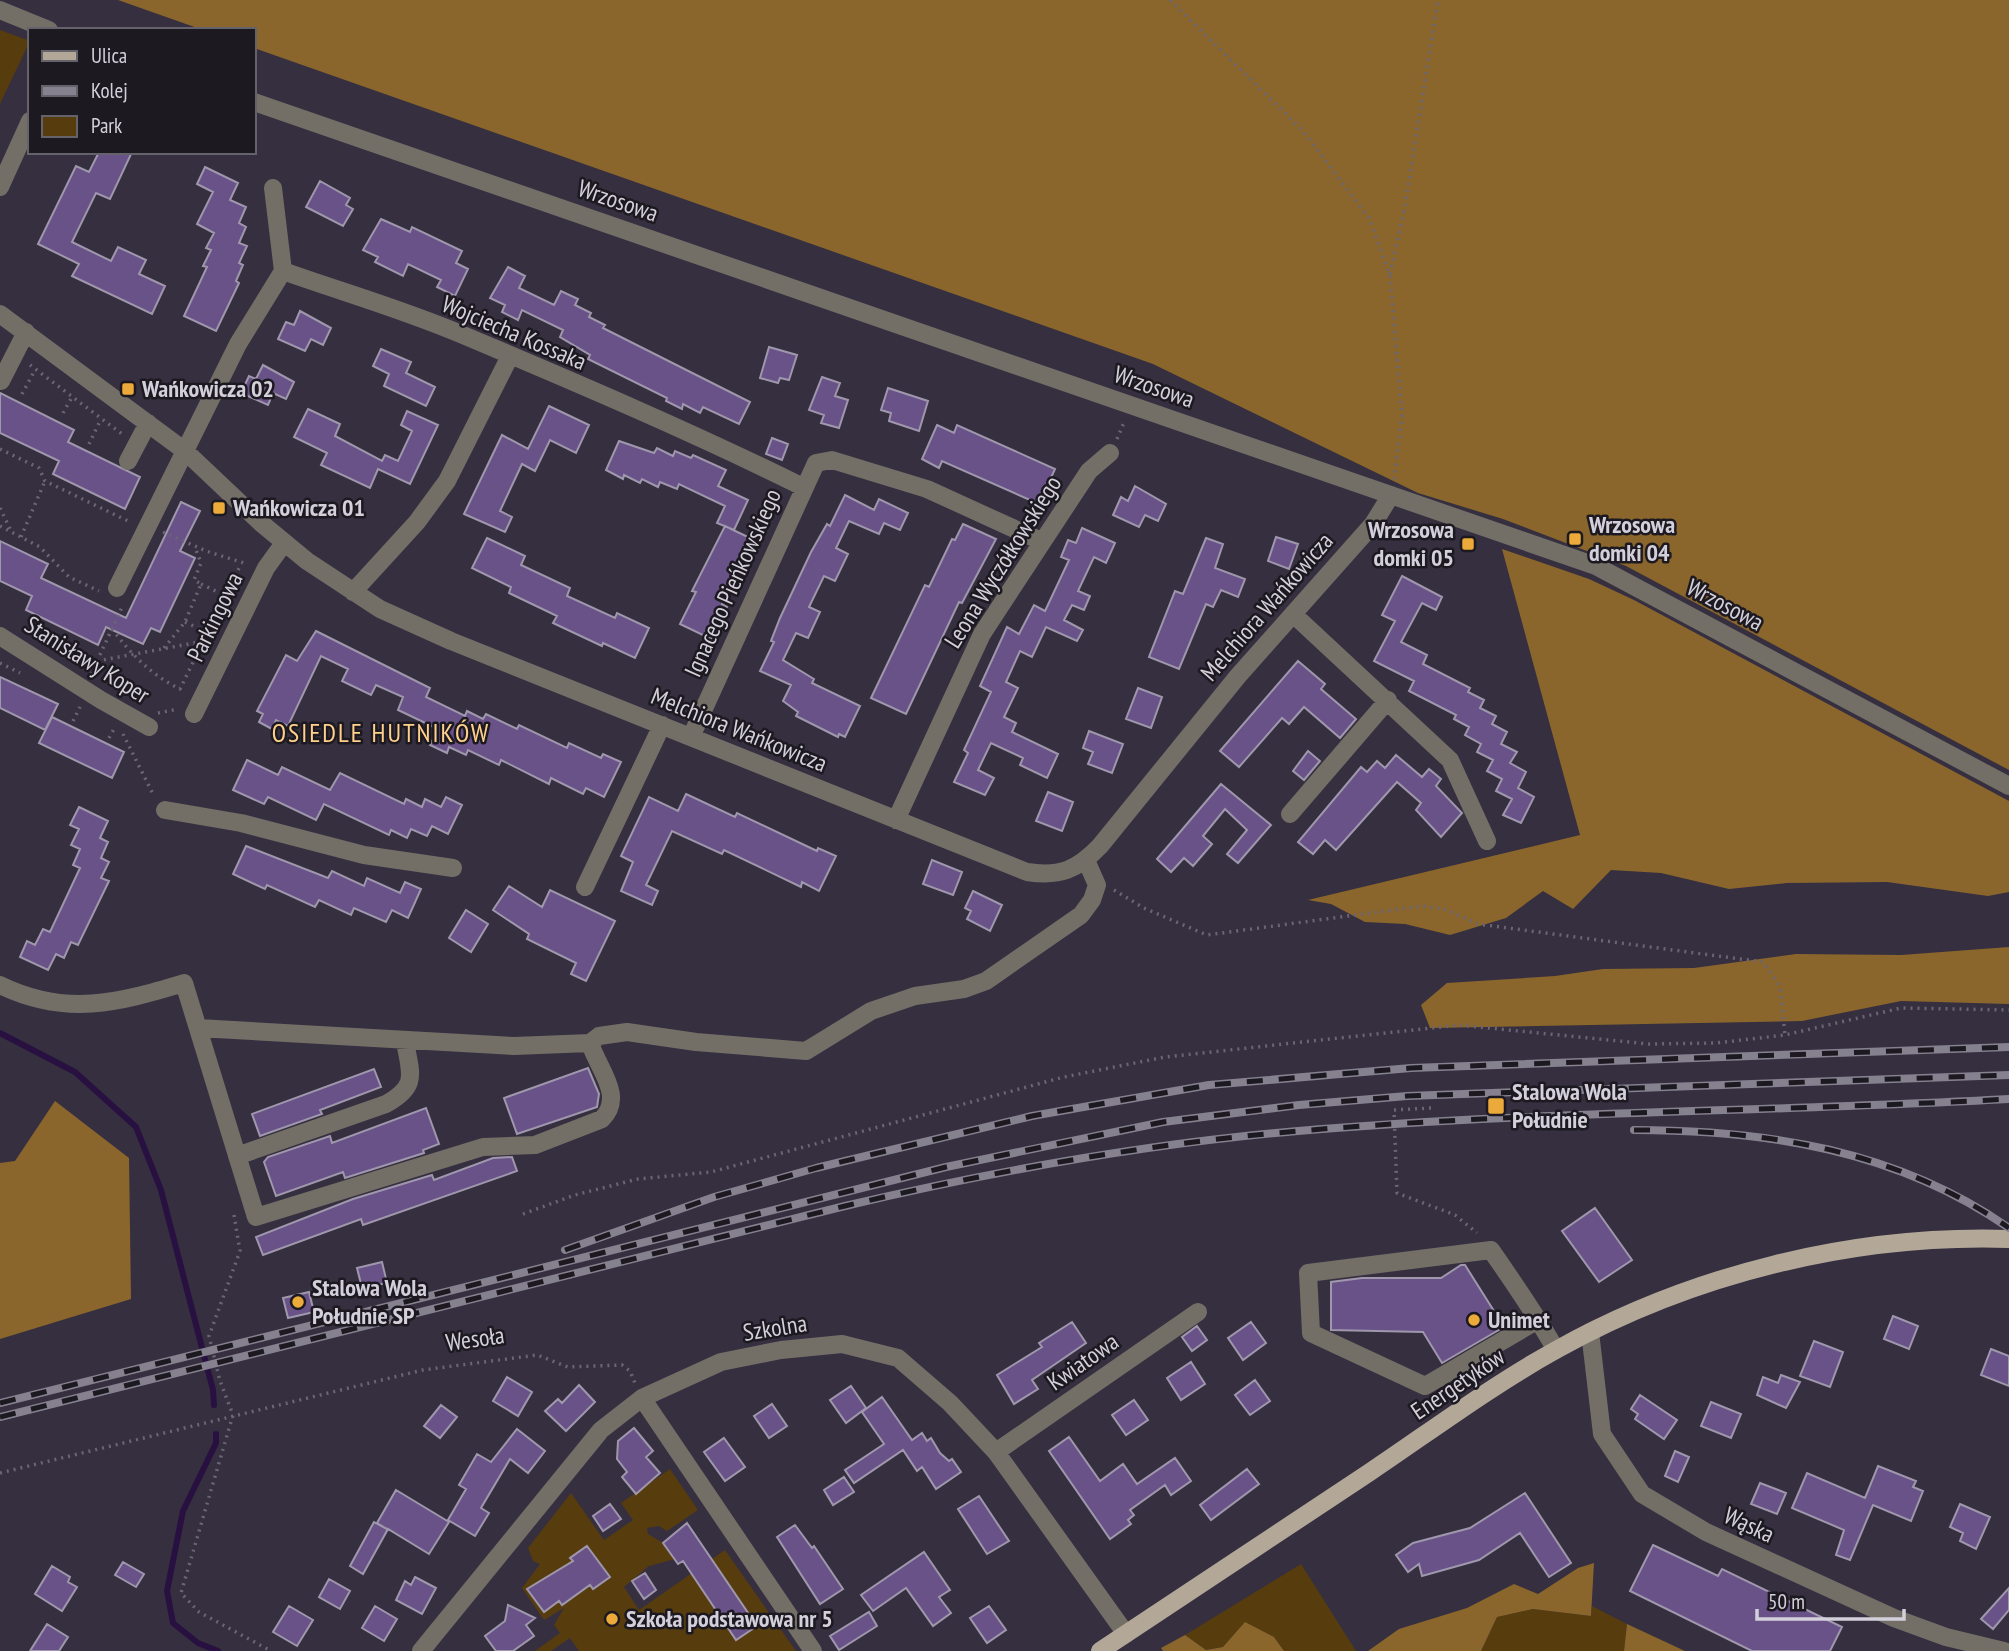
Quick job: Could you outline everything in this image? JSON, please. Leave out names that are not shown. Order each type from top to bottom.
[{"type":"main road","name":"Energetyków","points":[[1100,1651],[1556,1350],[1590,1332],[1683,1292],[1792,1260],[1906,1241],[2009,1239]]},
{"type":"street","points":[[0,10],[44,28]]},
{"type":"street","name":"Wrzosowa","points":[[256,103],[1596,566],[2009,786]]},
{"type":"street","points":[[0,187],[28,125]]},
{"type":"street","points":[[114,595],[239,344],[283,271],[273,188]]},
{"type":"street","name":"Wojciecha Kossaka","points":[[283,271],[461,334],[710,441],[803,487]]},
{"type":"street","name":"Melchiora Wańkowicza","points":[[0,314],[185,452],[279,550],[380,609],[451,641],[1027,872],[1063,873],[1086,860],[1293,614],[1373,524],[1391,495]]},
{"type":"street","points":[[1,381],[26,332]]},
{"type":"street","points":[[353,592],[417,523],[447,481],[510,356]]},
{"type":"street","points":[[131,455],[148,423]]},
{"type":"street","name":"Leona Wyczółkowskiego","points":[[896,820],[982,634],[1089,471],[1110,453]]},
{"type":"street","points":[[803,487],[816,463],[832,460],[928,489],[1041,541]]},
{"type":"street","name":"Ignacego Pieńkowskiego","points":[[691,737],[803,487]]},
{"type":"street","name":"Parkingowa","points":[[198,708],[279,550]]},
{"type":"street","points":[[1293,614],[1450,760],[1487,841]]},
{"type":"street","name":"Stanisławy Koper","points":[[0,636],[128,716],[149,726]]},
{"type":"street","points":[[1290,814],[1388,700]]},
{"type":"street","points":[[585,887],[662,725]]},
{"type":"street","points":[[159,803],[364,855],[453,868]]},
{"type":"street","points":[[198,1028],[405,1042],[514,1046],[590,1042],[599,1036],[627,1032],[696,1042],[806,1051],[871,1012],[915,996],[964,989],[986,981],[1081,915],[1092,900],[1097,885],[1086,860]]},
{"type":"street","points":[[0,985],[37,1000],[69,1006],[124,1001],[184,983],[256,1217],[483,1147],[535,1145],[602,1119],[610,1111],[614,1099],[590,1042]]},
{"type":"street","points":[[237,1156],[386,1104],[404,1094],[412,1077],[405,1042]]},
{"type":"street","points":[[1538,1320],[1425,1387],[1311,1333],[1308,1273],[1491,1250],[1538,1320],[1556,1350]]},
{"type":"street","name":"Kwiatowa","points":[[996,1452],[1198,1312]]},
{"type":"street","name":"Wąska","points":[[1590,1332],[1602,1434],[1642,1494],[1706,1532],[1894,1618],[1946,1637],[2004,1651]]},
{"type":"street","name":"Szkolna","points":[[421,1651],[601,1430],[642,1398],[721,1362],[781,1350],[842,1344],[898,1358],[950,1403],[996,1452],[1126,1634]]},
{"type":"street","points":[[642,1398],[813,1651]]},
{"type":"path","points":[[1170,0],[1302,130],[1369,218],[1390,275],[1402,416],[1391,495]]},
{"type":"path","points":[[1390,275],[1404,212],[1438,0]]},
{"type":"path","points":[[16,352],[35,370],[120,433],[131,455]]},
{"type":"path","points":[[22,394],[35,370]]},
{"type":"path","points":[[63,413],[72,397]]},
{"type":"path","points":[[1110,453],[1132,406]]},
{"type":"path","points":[[89,444],[101,419]]},
{"type":"path","points":[[0,449],[39,468],[45,481],[146,530],[159,530],[241,564],[258,564],[279,550]]},
{"type":"path","points":[[21,537],[45,481]]},
{"type":"path","points":[[0,508],[11,532]]},
{"type":"path","points":[[0,526],[46,552],[69,577],[114,595]]},
{"type":"path","points":[[193,546],[201,563],[194,580],[226,596]]},
{"type":"path","points":[[112,629],[131,654],[180,689],[241,564]]},
{"type":"path","points":[[164,648],[185,622],[201,583]]},
{"type":"path","points":[[185,622],[208,634]]},
{"type":"path","points":[[97,660],[205,641]]},
{"type":"path","points":[[0,663],[21,673]]},
{"type":"path","points":[[6,674],[9,667]]},
{"type":"path","points":[[80,706],[92,713]]},
{"type":"path","points":[[128,716],[198,708]]},
{"type":"path","points":[[103,721],[128,741],[159,803]]},
{"type":"path","points":[[109,738],[114,729]]},
{"type":"path","points":[[1097,885],[1119,891],[1144,908],[1207,935],[1422,906],[1444,909],[1478,924],[1763,962],[1780,986],[1785,1035]]},
{"type":"path","points":[[523,1214],[575,1195],[639,1180],[711,1172],[1064,1077],[1165,1057],[1459,1025],[1648,1044],[1716,1043],[1785,1035],[1901,1008],[2009,1010]]},
{"type":"path","points":[[1431,1108],[1394,1110],[1397,1193],[1455,1215],[1474,1229],[1491,1250]]},
{"type":"path","points":[[233,1209],[240,1251],[209,1336],[220,1381],[233,1415],[181,1593],[199,1612],[271,1651]]},
{"type":"path","name":"Wesoła","points":[[0,1473],[423,1370],[537,1355],[568,1367],[622,1365],[630,1371],[642,1398]]},
{"type":"green space","points":[[0,30],[28,40],[28,45],[0,104]]},
{"type":"green space","points":[[670,1469],[698,1510],[667,1531],[659,1526],[647,1528],[648,1534],[663,1543],[675,1559],[649,1566],[624,1587],[639,1610],[725,1550],[796,1651],[579,1651],[570,1638],[551,1651],[535,1651],[560,1633],[554,1625],[564,1608],[544,1620],[522,1588],[540,1564],[533,1561],[528,1548],[571,1493],[604,1540],[633,1520],[621,1503]]},
{"type":"green space","points":[[1301,1564],[1356,1651],[1284,1651],[1274,1637],[1206,1650],[1185,1635]]},
{"type":"green space","points":[[1592,1606],[1627,1624],[1624,1651],[1481,1651],[1497,1617],[1533,1609],[1591,1616]]},
{"type":"shaded area","points":[[118,0],[2009,0],[2009,770],[1626,566],[1503,519],[1418,493],[1153,364],[256,49],[256,28],[197,28]]},
{"type":"shaded area","points":[[1502,549],[1589,579],[1634,600],[2009,801],[2009,892],[1988,896],[1887,882],[1787,883],[1729,889],[1661,873],[1611,870],[1573,909],[1543,891],[1506,918],[1450,935],[1405,924],[1365,922],[1331,904],[1308,900],[1580,835]]},
{"type":"shaded area","points":[[2009,947],[2009,1004],[1901,1001],[1802,1021],[1430,1028],[1421,1005],[1447,983],[1555,976],[1603,969],[1694,968],[1796,954],[1901,955]]},
{"type":"shaded area","points":[[55,1101],[129,1158],[131,1299],[0,1339],[0,1163],[15,1161]]},
{"type":"shaded area","points":[[1594,1563],[1591,1616],[1533,1609],[1497,1617],[1481,1651],[1368,1651],[1399,1629],[1467,1608],[1514,1584],[1538,1594],[1578,1568]]},
{"type":"shaded area","points":[[1245,1622],[1274,1637],[1284,1651],[1163,1651],[1161,1648],[1185,1635],[1206,1650],[1223,1647]]},
{"type":"shaded area","points":[[1627,1624],[1685,1651],[1624,1651]]},
{"type":"building","points":[[98,154],[131,154],[110,199],[96,193],[72,242],[111,261],[118,247],[146,260],[139,274],[165,286],[152,314],[72,276],[79,264],[38,244],[76,166],[89,172]]},
{"type":"building","points":[[205,167],[238,183],[230,200],[246,207],[239,223],[246,227],[239,243],[247,246],[239,263],[243,265],[236,281],[239,283],[216,331],[184,316],[207,267],[203,266],[211,250],[206,248],[214,233],[197,224],[213,192],[197,184]]},
{"type":"building","points":[[320,181],[350,198],[346,205],[353,209],[343,226],[306,207]]},
{"type":"building","points":[[381,219],[410,232],[412,227],[462,251],[456,263],[468,269],[455,296],[437,287],[441,280],[408,264],[403,276],[375,262],[378,257],[363,250]]},
{"type":"building","points":[[508,267],[525,276],[519,288],[554,305],[561,291],[578,299],[575,305],[591,313],[589,317],[605,325],[603,328],[750,402],[739,424],[703,407],[700,413],[683,404],[682,409],[666,401],[667,398],[588,359],[590,355],[560,337],[563,330],[522,310],[518,320],[502,312],[505,305],[490,298]]},
{"type":"building","points":[[300,311],[331,328],[323,345],[311,339],[305,351],[278,339],[286,322],[294,325]]},
{"type":"building","points":[[769,347],[797,355],[789,380],[780,378],[778,383],[760,378]]},
{"type":"building","points":[[381,349],[411,362],[406,373],[435,387],[426,406],[384,386],[389,374],[373,366]]},
{"type":"building","points":[[263,365],[294,382],[286,399],[273,393],[268,405],[241,393],[249,376],[256,379]]},
{"type":"building","points":[[822,377],[840,383],[835,396],[848,400],[839,428],[821,423],[824,415],[809,410]]},
{"type":"building","points":[[888,388],[928,401],[919,431],[889,421],[891,413],[881,410]]},
{"type":"building","points":[[0,393],[74,430],[68,442],[140,477],[125,509],[53,474],[59,461],[0,433]]},
{"type":"building","points":[[549,406],[589,425],[576,453],[550,440],[535,471],[522,464],[500,511],[512,517],[505,532],[464,514],[502,435],[528,449]]},
{"type":"building","points":[[308,409],[340,424],[335,436],[382,461],[385,455],[398,461],[412,431],[401,425],[407,411],[438,425],[410,484],[378,469],[370,488],[321,465],[327,453],[294,437]]},
{"type":"building","points":[[937,425],[954,433],[957,425],[1055,469],[1039,504],[942,461],[939,468],[922,459]]},
{"type":"building","points":[[772,438],[788,444],[782,460],[766,454]]},
{"type":"building","points":[[619,441],[654,453],[657,448],[673,456],[675,451],[691,458],[693,455],[726,470],[718,486],[748,500],[734,530],[717,523],[725,506],[679,484],[677,489],[660,482],[658,487],[642,479],[640,483],[624,475],[623,479],[606,470]]},
{"type":"building","points":[[1135,486],[1166,504],[1158,521],[1145,515],[1139,527],[1113,515],[1121,497],[1128,501]]},
{"type":"building","points":[[845,495],[874,510],[879,499],[908,513],[900,530],[884,523],[879,534],[849,521],[836,548],[848,554],[835,581],[824,576],[809,607],[820,612],[808,638],[796,633],[783,660],[814,679],[812,683],[860,706],[845,737],[839,734],[838,737],[796,716],[798,712],[783,701],[791,685],[760,671],[774,642],[771,641],[780,618],[811,552],[827,524],[830,526]]},
{"type":"building","points":[[181,502],[200,511],[180,551],[195,558],[160,632],[151,628],[143,644],[106,627],[98,645],[26,610],[32,596],[0,581],[0,541],[48,564],[41,578],[126,618]]},
{"type":"building","points":[[963,524],[996,539],[962,603],[959,602],[906,714],[871,698],[925,585],[929,587],[952,539],[955,540]]},
{"type":"building","points":[[725,526],[752,539],[722,604],[727,607],[711,639],[680,624],[696,592],[692,591]]},
{"type":"building","points":[[1082,528],[1115,543],[1106,563],[1094,557],[1078,591],[1090,596],[1084,610],[1072,605],[1064,620],[1083,630],[1077,641],[1046,627],[1032,657],[1020,651],[1006,682],[1018,688],[1004,717],[1016,723],[1012,732],[1058,754],[1047,778],[1020,765],[1023,758],[991,743],[978,770],[994,778],[985,795],[954,782],[968,753],[964,750],[991,692],[980,686],[1007,627],[1019,634],[1034,605],[1045,611],[1069,560],[1061,557],[1068,540],[1076,543]]},
{"type":"building","points":[[1276,537],[1298,544],[1289,569],[1268,561]]},
{"type":"building","points":[[487,538],[525,556],[521,565],[570,588],[567,596],[615,618],[617,613],[649,628],[635,658],[553,623],[557,616],[509,593],[511,587],[472,568]]},
{"type":"building","points":[[1206,538],[1223,544],[1215,568],[1245,579],[1238,597],[1221,590],[1213,607],[1206,604],[1179,669],[1149,657],[1175,591],[1183,594]]},
{"type":"building","points":[[1402,576],[1442,597],[1436,610],[1422,603],[1401,642],[1427,655],[1423,664],[1470,688],[1468,692],[1484,700],[1480,708],[1496,716],[1492,724],[1507,732],[1501,744],[1517,752],[1510,763],[1526,772],[1518,788],[1534,797],[1521,823],[1503,815],[1512,799],[1496,791],[1502,779],[1487,771],[1493,760],[1477,752],[1481,744],[1465,735],[1469,727],[1454,719],[1456,715],[1409,691],[1414,681],[1374,661],[1395,621],[1382,615]]},
{"type":"building","points":[[316,631],[430,688],[426,697],[465,716],[467,711],[483,719],[486,714],[517,729],[519,725],[567,748],[569,743],[601,758],[603,754],[621,762],[604,797],[586,788],[583,794],[551,778],[549,784],[501,760],[499,765],[468,750],[466,755],[449,747],[447,753],[430,745],[438,729],[398,710],[403,697],[376,685],[371,695],[342,681],[348,669],[321,656],[288,726],[276,720],[272,729],[259,722],[263,714],[257,711],[286,655],[297,661]]},
{"type":"building","points":[[1298,661],[1325,684],[1321,689],[1356,719],[1340,738],[1304,707],[1289,724],[1282,718],[1239,767],[1220,751]]},
{"type":"building","points":[[0,677],[58,704],[45,730],[0,708]]},
{"type":"building","points":[[1138,688],[1162,697],[1151,728],[1126,719]]},
{"type":"building","points":[[52,717],[124,752],[112,778],[39,743]]},
{"type":"building","points":[[1089,731],[1123,744],[1112,773],[1088,764],[1093,752],[1083,748]]},
{"type":"building","points":[[1308,751],[1320,761],[1304,780],[1293,771]]},
{"type":"building","points":[[1396,755],[1422,777],[1429,769],[1441,779],[1436,786],[1462,813],[1441,837],[1416,810],[1421,803],[1397,782],[1336,850],[1325,840],[1313,854],[1298,842],[1361,767],[1367,772],[1377,761],[1385,768]]},
{"type":"building","points":[[247,760],[278,775],[282,767],[330,790],[340,773],[404,804],[406,799],[422,807],[425,799],[441,807],[446,797],[462,805],[448,834],[432,826],[427,836],[411,829],[407,838],[391,830],[389,835],[324,804],[316,820],[268,797],[264,804],[233,790]]},
{"type":"building","points":[[1221,784],[1271,825],[1238,863],[1227,854],[1247,830],[1225,809],[1203,836],[1212,844],[1193,866],[1184,858],[1171,872],[1157,859]]},
{"type":"building","points":[[1048,792],[1073,802],[1062,831],[1036,821]]},
{"type":"building","points":[[686,794],[735,817],[737,813],[817,851],[818,848],[836,856],[819,891],[802,882],[801,887],[724,850],[722,854],[672,831],[646,885],[658,891],[652,905],[621,891],[633,862],[621,856],[649,797],[678,811]]},
{"type":"building","points":[[79,807],[108,821],[100,838],[108,842],[101,858],[109,862],[101,878],[109,881],[78,945],[71,942],[64,958],[56,954],[48,970],[20,957],[27,941],[35,945],[43,929],[50,932],[80,868],[73,865],[80,849],[71,845],[79,829],[70,825]]},
{"type":"building","points":[[246,846],[328,878],[332,871],[364,886],[367,878],[400,893],[405,882],[421,889],[408,918],[392,910],[386,922],[354,908],[351,915],[319,900],[315,907],[267,885],[265,889],[233,874]]},
{"type":"building","points":[[932,860],[962,872],[953,895],[923,884]]},
{"type":"building","points":[[509,886],[542,907],[550,890],[615,921],[586,981],[571,974],[576,963],[527,939],[529,934],[493,910]]},
{"type":"building","points":[[973,891],[1002,905],[990,931],[967,919],[971,911],[965,908]]},
{"type":"building","points":[[466,910],[488,924],[471,952],[449,938]]},
{"type":"building","points":[[588,1068],[599,1094],[597,1107],[517,1134],[504,1098]]},
{"type":"building","points":[[374,1069],[381,1087],[320,1110],[322,1114],[260,1136],[252,1114]]},
{"type":"building","points":[[426,1108],[439,1144],[423,1150],[424,1153],[345,1178],[343,1172],[276,1196],[264,1162],[268,1157],[330,1136],[332,1143]]},
{"type":"building","points":[[512,1157],[517,1171],[363,1225],[361,1219],[263,1255],[256,1237],[353,1199],[432,1175],[434,1180],[493,1158]]},
{"type":"building","points":[[1595,1208],[1632,1260],[1599,1282],[1562,1231]]},
{"type":"building","points":[[382,1262],[387,1283],[362,1288],[357,1268]]},
{"type":"building","points":[[1465,1265],[1504,1327],[1442,1363],[1423,1332],[1331,1330],[1331,1282],[1362,1278],[1441,1278]]},
{"type":"building","name":"Stalowa Wola Południe SP","points":[[309,1292],[314,1312],[288,1318],[283,1298]]},
{"type":"building","points":[[1893,1316],[1918,1326],[1909,1349],[1884,1339]]},
{"type":"building","points":[[1072,1322],[1086,1343],[1032,1380],[1038,1389],[1014,1404],[997,1375],[1042,1347],[1039,1343]]},
{"type":"building","points":[[1251,1322],[1266,1343],[1243,1360],[1228,1338]]},
{"type":"building","points":[[1197,1326],[1207,1340],[1192,1351],[1182,1337]]},
{"type":"building","points":[[1814,1341],[1843,1352],[1830,1387],[1800,1376]]},
{"type":"building","points":[[1991,1349],[2009,1356],[2009,1386],[1981,1375]]},
{"type":"building","points":[[1191,1362],[1205,1384],[1181,1400],[1167,1378]]},
{"type":"building","points":[[1781,1375],[1800,1382],[1786,1408],[1757,1395],[1763,1377],[1778,1383]]},
{"type":"building","points":[[507,1377],[532,1392],[518,1416],[493,1401]]},
{"type":"building","points":[[1255,1380],[1270,1401],[1250,1415],[1235,1395]]},
{"type":"building","points":[[579,1385],[595,1402],[566,1431],[545,1411],[558,1399],[562,1403]]},
{"type":"building","points":[[851,1386],[866,1408],[846,1423],[830,1400]]},
{"type":"building","points":[[1640,1395],[1677,1420],[1664,1439],[1635,1419],[1638,1414],[1631,1409]]},
{"type":"building","points":[[882,1397],[912,1440],[922,1433],[927,1441],[931,1438],[940,1453],[949,1461],[952,1459],[961,1472],[936,1489],[922,1467],[917,1471],[903,1450],[854,1483],[845,1470],[884,1444],[862,1412]]},
{"type":"building","points":[[1134,1400],[1148,1420],[1126,1435],[1112,1415]]},
{"type":"building","points":[[1711,1402],[1741,1414],[1731,1438],[1701,1426]]},
{"type":"building","points":[[772,1404],[787,1426],[769,1438],[754,1416]]},
{"type":"building","points":[[441,1405],[457,1417],[440,1438],[424,1426]]},
{"type":"building","points":[[634,1428],[653,1451],[646,1457],[660,1473],[636,1494],[622,1477],[627,1472],[617,1459],[618,1441]]},
{"type":"building","points":[[517,1429],[545,1451],[528,1473],[510,1459],[481,1508],[489,1513],[475,1536],[448,1520],[466,1489],[459,1485],[477,1454],[491,1462]]},
{"type":"building","points":[[1069,1437],[1100,1481],[1123,1464],[1137,1484],[1175,1458],[1191,1481],[1171,1495],[1165,1485],[1130,1510],[1134,1515],[1128,1520],[1131,1524],[1110,1539],[1049,1451]]},
{"type":"building","points":[[724,1438],[745,1467],[725,1481],[704,1452]]},
{"type":"building","points":[[1675,1451],[1689,1457],[1678,1482],[1665,1476]]},
{"type":"building","points":[[1878,1466],[1916,1481],[1913,1487],[1923,1491],[1911,1521],[1873,1505],[1850,1560],[1836,1555],[1844,1530],[1792,1508],[1807,1473],[1865,1498]]},
{"type":"building","points":[[1247,1469],[1259,1484],[1211,1520],[1200,1505]]},
{"type":"building","points":[[844,1477],[854,1492],[833,1505],[824,1490]]},
{"type":"building","points":[[1760,1483],[1786,1493],[1777,1514],[1751,1504]]},
{"type":"building","points":[[396,1490],[449,1522],[429,1554],[388,1529],[363,1574],[350,1566],[374,1522],[387,1529],[377,1523]]},
{"type":"building","points":[[1525,1493],[1571,1563],[1549,1577],[1520,1533],[1479,1560],[1422,1576],[1419,1564],[1408,1572],[1396,1555],[1413,1543],[1470,1528]]},
{"type":"building","points":[[979,1496],[1009,1541],[987,1554],[958,1509]]},
{"type":"building","points":[[610,1504],[621,1519],[603,1531],[593,1516]]},
{"type":"building","points":[[1960,1504],[1990,1517],[1976,1549],[1960,1541],[1963,1533],[1950,1527]]},
{"type":"building","points":[[687,1523],[757,1626],[736,1640],[683,1561],[678,1564],[663,1543]]},
{"type":"building","points":[[795,1525],[812,1548],[814,1546],[843,1589],[820,1604],[777,1537]]},
{"type":"building","points":[[1653,1545],[1718,1576],[1722,1569],[1842,1627],[1830,1651],[1752,1651],[1630,1591]]},
{"type":"building","points":[[587,1546],[610,1577],[593,1589],[590,1585],[562,1605],[559,1601],[544,1612],[527,1589],[573,1561],[570,1558]]},
{"type":"building","points":[[924,1552],[950,1590],[939,1597],[951,1613],[933,1626],[906,1588],[873,1611],[861,1595]]},
{"type":"building","points":[[123,1562],[144,1574],[136,1587],[115,1575]]},
{"type":"building","points":[[52,1566],[70,1577],[68,1582],[77,1587],[62,1611],[35,1594]]},
{"type":"building","points":[[645,1573],[656,1590],[644,1599],[632,1581]]},
{"type":"building","points":[[415,1577],[436,1588],[422,1614],[396,1600],[405,1581],[411,1585]]},
{"type":"building","points":[[329,1579],[350,1591],[340,1609],[319,1597]]},
{"type":"building","points":[[2009,1588],[2009,1610],[1993,1629],[1981,1619]]},
{"type":"building","points":[[508,1605],[535,1618],[526,1625],[534,1636],[513,1651],[496,1651],[485,1636],[505,1621]]},
{"type":"building","points":[[289,1606],[313,1620],[297,1646],[273,1632]]},
{"type":"building","points":[[375,1606],[397,1619],[384,1641],[362,1628]]},
{"type":"building","points":[[989,1606],[1006,1630],[987,1643],[970,1618]]},
{"type":"building","points":[[869,1612],[877,1626],[839,1650],[830,1636]]},
{"type":"building","points":[[47,1624],[68,1637],[59,1651],[30,1651]]},
{"type":"waterway","points":[[0,1033],[75,1072],[136,1127],[161,1190],[213,1390],[214,1405]]},
{"type":"waterway","points":[[216,1434],[216,1443],[183,1511],[167,1591],[173,1623],[198,1643],[218,1651]]},
{"type":"railway","points":[[565,1250],[714,1197],[816,1168],[1032,1116],[1209,1085],[1411,1068],[2009,1047]]},
{"type":"railway","points":[[0,1403],[946,1167],[1163,1122],[1299,1105],[1407,1096],[2009,1075]]},
{"type":"railway","points":[[0,1417],[845,1206],[1013,1170],[1127,1151],[1298,1131],[1387,1124],[2009,1099]]},
{"type":"railway","points":[[1634,1130],[1733,1134],[1782,1140],[1829,1150],[1922,1180],[1966,1201],[2009,1228]]},
{"type":"place","name":"Wańkowicza 02","points":[[128,389]]},
{"type":"place","name":"Wańkowicza 01","points":[[219,508]]},
{"type":"place","name":"Wrzosowa domki 04","points":[[1575,539]]},
{"type":"place","name":"Wrzosowa domki 05","points":[[1468,544]]},
{"type":"place","name":"Stalowa Wola Południe","points":[[1496,1106]]},
{"type":"place","name":"Stalowa Wola Południe SP","points":[[298,1302]]},
{"type":"place","name":"Unimet","points":[[1474,1320]]},
{"type":"place","name":"Szkoła podstawowa nr 5","points":[[612,1619]]},
{"type":"district","name":"OSIEDLE HUTNIKÓW","points":[[381,733]]}]
